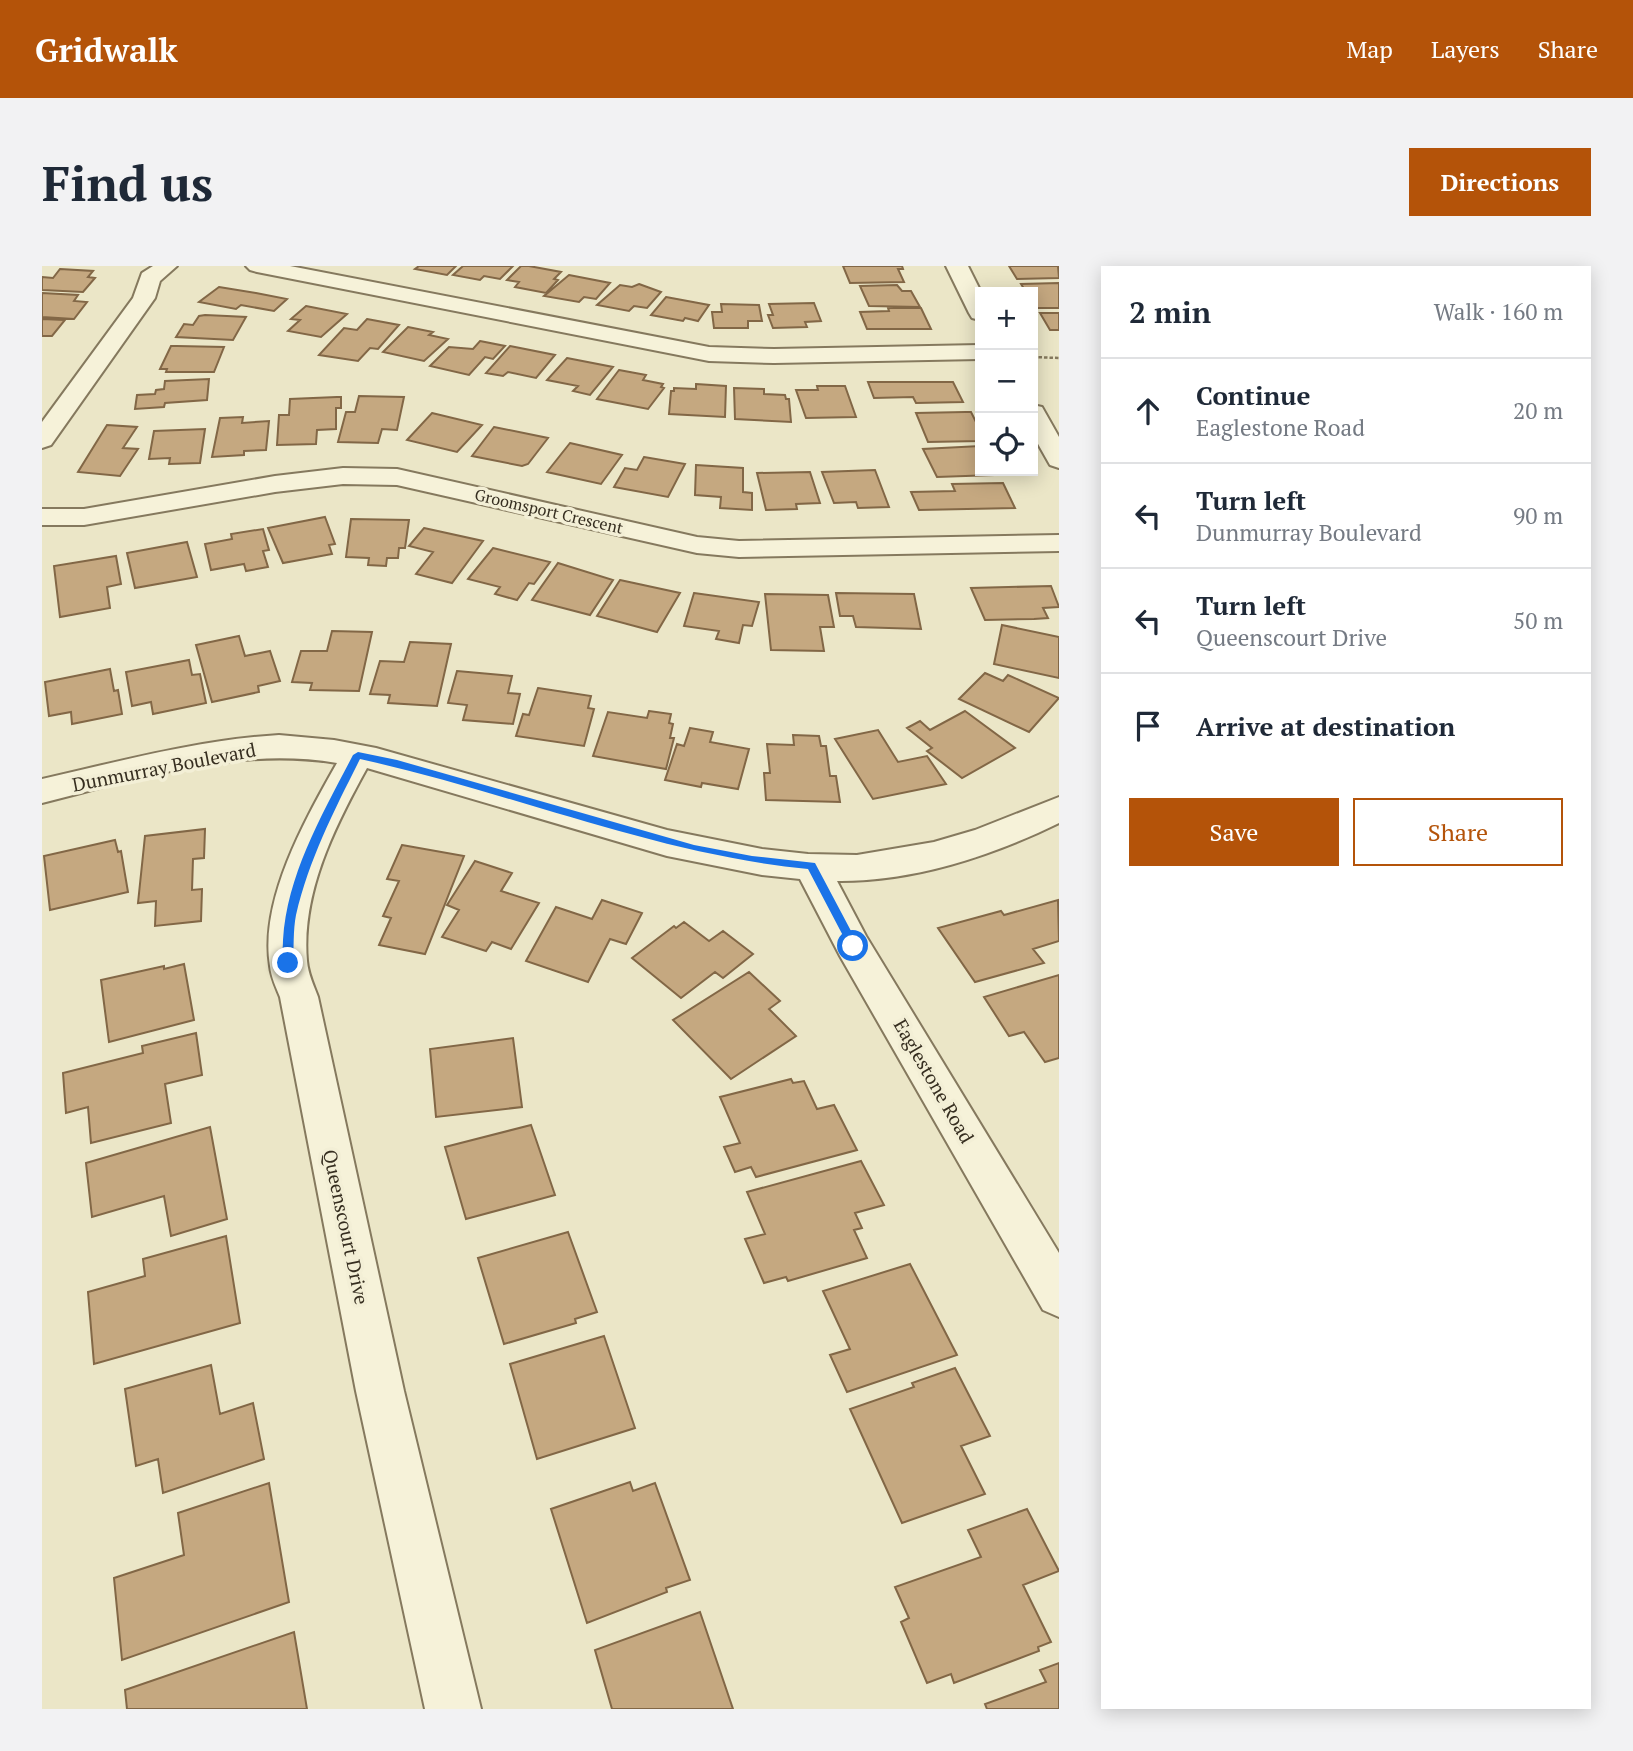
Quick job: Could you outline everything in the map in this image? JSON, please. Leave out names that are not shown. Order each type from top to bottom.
[{"type":"street","points":[[42,440],[144,298],[150,278],[166,266]]},
{"type":"street","points":[[257,266],[709,354],[774,356],[975,352]]},
{"type":"street","points":[[957,266],[975,303]]},
{"type":"street","points":[[1034,413],[1059,460]]},
{"type":"street","name":"Groomsport Crescent","points":[[42,517],[85,517],[343,476],[397,477],[697,545],[739,549],[1059,543]]},
{"type":"street","name":"Dunmurray Boulevard","points":[[42,790],[211,753],[259,747],[310,748],[397,764],[694,849],[752,860],[858,868],[916,858],[991,839],[1059,809]]},
{"type":"street","name":"Queenscourt Drive","points":[[358,755],[324,819],[303,872],[290,917],[288,963],[299,997],[380,1391],[453,1709]]},
{"type":"street","name":"Eaglestone Road","points":[[811,866],[853,946],[1059,1295]]},
{"type":"path","points":[[1038,357],[1059,358]]},
{"type":"building","points":[[419,266],[456,266],[447,275],[415,269]]},
{"type":"building","points":[[463,266],[513,266],[500,279],[484,276],[480,280],[453,275]]},
{"type":"building","points":[[521,266],[561,272],[554,279],[558,280],[546,293],[515,287],[519,282],[507,280]]},
{"type":"building","points":[[843,266],[902,266],[903,269],[898,269],[904,282],[850,283]]},
{"type":"building","points":[[1009,266],[1058,266],[1059,278],[1017,279]]},
{"type":"building","points":[[60,269],[93,271],[88,277],[95,278],[83,292],[42,290],[42,277],[53,278]]},
{"type":"building","points":[[569,275],[610,283],[596,299],[584,297],[579,302],[544,296]]},
{"type":"building","points":[[1059,283],[1059,308],[1038,308],[1038,287],[1023,287],[1021,284]]},
{"type":"building","points":[[639,284],[661,292],[647,308],[634,306],[629,311],[597,305],[620,285],[632,287]]},
{"type":"building","points":[[897,285],[902,291],[911,291],[920,307],[869,306],[860,286]]},
{"type":"building","points":[[219,287],[287,299],[274,311],[241,305],[236,309],[199,302]]},
{"type":"building","points":[[42,293],[78,295],[74,301],[87,302],[74,319],[42,317]]},
{"type":"building","points":[[666,297],[709,305],[698,321],[651,315]]},
{"type":"building","points":[[814,303],[821,321],[805,322],[807,327],[773,328],[768,315],[773,315],[769,304]]},
{"type":"building","points":[[721,304],[759,305],[762,321],[748,321],[748,328],[714,328],[712,312],[722,312]]},
{"type":"building","points":[[306,306],[347,314],[321,337],[288,331],[300,320],[291,319]]},
{"type":"building","points":[[888,308],[921,308],[931,329],[867,329],[860,312],[889,311]]},
{"type":"building","points":[[1040,313],[1059,313],[1059,330],[1050,330]]},
{"type":"building","points":[[199,316],[246,317],[233,340],[176,337],[184,324],[193,325]]},
{"type":"building","points":[[42,319],[65,320],[52,336],[42,336]]},
{"type":"building","points":[[367,319],[399,325],[378,349],[370,348],[358,361],[319,355],[344,328],[357,330]]},
{"type":"building","points":[[408,327],[433,332],[429,335],[448,339],[424,361],[383,352]]},
{"type":"building","points":[[480,341],[505,346],[493,359],[485,357],[469,375],[430,366],[449,347],[473,349]]},
{"type":"building","points":[[171,346],[224,347],[214,372],[166,372],[167,369],[160,369]]},
{"type":"building","points":[[510,346],[555,355],[536,378],[508,372],[503,376],[486,373]]},
{"type":"building","points":[[567,358],[613,367],[590,395],[573,391],[578,386],[547,380]]},
{"type":"building","points":[[619,370],[646,375],[643,380],[663,384],[661,387],[664,388],[648,409],[597,399]]},
{"type":"building","points":[[209,379],[207,400],[165,403],[164,407],[135,409],[137,395],[155,394],[156,390],[164,389],[165,381]]},
{"type":"building","points":[[868,382],[953,382],[963,402],[916,403],[913,397],[874,398]]},
{"type":"building","points":[[696,384],[726,386],[725,417],[669,414],[671,391],[674,391],[674,388],[696,389]]},
{"type":"building","points":[[817,386],[845,386],[856,417],[806,418],[796,390],[818,390]]},
{"type":"building","points":[[734,388],[764,389],[764,394],[785,395],[786,399],[789,399],[791,422],[735,419]]},
{"type":"building","points":[[359,396],[404,397],[397,430],[382,429],[378,443],[338,442],[346,412],[355,412]]},
{"type":"building","points":[[341,397],[341,408],[336,408],[336,429],[317,430],[316,444],[277,445],[279,415],[289,415],[290,399]]},
{"type":"building","points":[[971,412],[975,420],[975,441],[928,442],[916,413]]},
{"type":"building","points":[[432,413],[482,425],[457,452],[407,440]]},
{"type":"building","points":[[243,417],[242,423],[269,421],[266,450],[244,451],[244,455],[212,457],[220,418]]},
{"type":"building","points":[[107,425],[137,427],[123,448],[138,449],[120,476],[78,472]]},
{"type":"building","points":[[494,427],[548,438],[528,464],[522,466],[472,456]]},
{"type":"building","points":[[205,429],[200,463],[169,464],[170,458],[149,459],[154,431]]},
{"type":"building","points":[[570,443],[622,455],[601,484],[547,472]]},
{"type":"building","points":[[975,446],[975,476],[937,477],[923,449]]},
{"type":"building","points":[[644,457],[685,464],[668,497],[614,487],[625,468],[637,470]]},
{"type":"building","points":[[696,465],[743,468],[743,492],[752,493],[752,510],[720,508],[721,497],[695,495]]},
{"type":"building","points":[[875,470],[889,507],[858,508],[856,502],[834,503],[822,472]]},
{"type":"building","points":[[810,472],[820,503],[796,504],[797,509],[766,510],[757,473]]},
{"type":"building","points":[[1003,483],[1015,508],[919,510],[911,492],[955,491],[952,484]]},
{"type":"building","points":[[325,517],[335,544],[329,545],[332,554],[283,563],[268,528]]},
{"type":"building","points":[[351,519],[409,520],[405,548],[399,548],[398,558],[387,558],[386,566],[368,565],[369,558],[346,557]]},
{"type":"building","points":[[424,528],[483,541],[452,583],[416,574],[433,552],[409,546]]},
{"type":"building","points":[[263,529],[269,550],[263,551],[268,567],[246,571],[244,564],[211,570],[205,544],[232,539],[231,534]]},
{"type":"building","points":[[187,542],[197,577],[135,588],[127,553]]},
{"type":"building","points":[[493,548],[550,562],[534,584],[529,583],[517,600],[495,594],[500,587],[468,579]]},
{"type":"building","points":[[116,556],[121,584],[107,587],[110,608],[60,617],[54,566]]},
{"type":"building","points":[[558,563],[613,580],[590,615],[532,600]]},
{"type":"building","points":[[620,580],[680,593],[657,632],[597,616]]},
{"type":"building","points":[[1051,586],[1059,607],[1043,608],[1048,618],[1034,619],[985,620],[971,588]]},
{"type":"building","points":[[694,593],[759,602],[752,626],[743,625],[739,643],[716,639],[719,631],[684,626]]},
{"type":"building","points":[[836,593],[914,594],[921,629],[856,627],[853,616],[840,616]]},
{"type":"building","points":[[765,594],[828,595],[834,627],[820,627],[824,651],[771,650]]},
{"type":"building","points":[[1002,625],[1059,637],[1059,678],[994,664]]},
{"type":"building","points":[[332,631],[372,632],[359,691],[310,690],[312,683],[292,682],[301,651],[327,651]]},
{"type":"building","points":[[239,636],[245,656],[270,651],[280,681],[258,686],[259,692],[212,702],[196,645]]},
{"type":"building","points":[[410,642],[451,644],[437,706],[388,703],[390,695],[370,694],[380,661],[404,662]]},
{"type":"building","points":[[189,660],[192,675],[200,674],[206,703],[153,714],[151,702],[132,706],[126,672]]},
{"type":"building","points":[[110,669],[114,691],[118,690],[122,714],[72,724],[71,712],[49,716],[45,682]]},
{"type":"building","points":[[457,671],[512,676],[508,693],[520,694],[513,724],[463,720],[467,705],[448,703]]},
{"type":"building","points":[[985,673],[1003,681],[1008,675],[1059,698],[1029,732],[959,699]]},
{"type":"building","points":[[538,688],[591,696],[588,708],[594,709],[584,746],[516,736],[523,714],[529,715]]},
{"type":"building","points":[[649,711],[671,714],[669,723],[673,724],[670,738],[674,738],[666,769],[593,756],[608,712],[647,718]]},
{"type":"building","points":[[965,711],[1015,748],[962,778],[927,751],[932,748],[907,728],[920,721],[930,730]]},
{"type":"building","points":[[690,728],[713,732],[710,742],[749,749],[738,789],[702,783],[701,787],[665,780],[677,744],[684,746]]},
{"type":"building","points":[[878,730],[898,762],[927,756],[946,784],[873,799],[835,739]]},
{"type":"building","points":[[793,735],[819,736],[821,746],[826,746],[830,776],[836,776],[840,802],[766,800],[764,773],[770,773],[767,744],[794,745]]},
{"type":"building","points":[[205,829],[204,858],[193,859],[192,890],[202,889],[201,921],[155,926],[156,901],[138,903],[145,836]]},
{"type":"building","points":[[115,840],[118,852],[121,851],[128,892],[50,910],[44,856]]},
{"type":"building","points":[[402,845],[464,856],[425,954],[379,945],[391,918],[383,916],[399,881],[387,879]]},
{"type":"building","points":[[475,861],[512,873],[501,891],[539,903],[511,949],[492,942],[486,951],[442,937],[459,910],[447,905]]},
{"type":"building","points":[[602,900],[642,913],[626,944],[610,939],[588,982],[526,961],[556,907],[592,919]]},
{"type":"building","points":[[1058,900],[1059,941],[1033,949],[1044,963],[975,982],[938,928],[1001,911],[1004,915]]},
{"type":"building","points":[[684,922],[709,941],[723,931],[753,954],[723,978],[715,972],[681,998],[632,958],[674,926],[676,928]]},
{"type":"building","points":[[184,964],[194,1020],[109,1042],[101,980]]},
{"type":"building","points":[[749,972],[780,1001],[769,1009],[796,1036],[731,1079],[673,1020]]},
{"type":"building","points":[[1059,975],[1059,1058],[1045,1062],[1024,1032],[1009,1036],[984,997]]},
{"type":"building","points":[[196,1033],[202,1075],[165,1084],[171,1123],[91,1143],[88,1107],[66,1113],[63,1073],[143,1053],[142,1046]]},
{"type":"building","points":[[513,1038],[522,1107],[436,1117],[430,1049]]},
{"type":"building","points":[[791,1079],[793,1083],[804,1081],[817,1109],[834,1105],[857,1150],[756,1177],[751,1167],[735,1172],[724,1147],[740,1143],[720,1097]]},
{"type":"building","points":[[531,1125],[555,1195],[466,1219],[445,1147]]},
{"type":"building","points":[[210,1127],[227,1219],[171,1236],[164,1196],[92,1217],[86,1163]]},
{"type":"building","points":[[861,1161],[884,1205],[855,1213],[862,1228],[854,1230],[867,1258],[788,1281],[786,1277],[764,1283],[745,1239],[765,1234],[747,1192]]},
{"type":"building","points":[[568,1232],[597,1312],[575,1319],[576,1323],[504,1344],[478,1258]]},
{"type":"building","points":[[226,1236],[240,1323],[94,1364],[88,1292],[145,1276],[143,1259]]},
{"type":"building","points":[[910,1264],[957,1355],[847,1392],[830,1355],[850,1349],[823,1291]]},
{"type":"building","points":[[604,1336],[635,1428],[537,1459],[510,1364]]},
{"type":"building","points":[[211,1365],[220,1414],[253,1403],[264,1459],[163,1493],[158,1459],[136,1466],[125,1389]]},
{"type":"building","points":[[955,1368],[990,1436],[961,1446],[985,1494],[902,1523],[850,1409],[914,1387],[912,1383]]},
{"type":"building","points":[[630,1482],[633,1491],[655,1483],[690,1580],[666,1588],[667,1592],[587,1623],[551,1509]]},
{"type":"building","points":[[269,1483],[289,1602],[122,1660],[114,1578],[184,1555],[178,1513]]},
{"type":"building","points":[[1027,1509],[1059,1571],[1023,1585],[1051,1642],[1038,1647],[1039,1651],[954,1683],[951,1674],[927,1683],[901,1622],[909,1618],[895,1587],[981,1557],[968,1530]]},
{"type":"building","points":[[700,1612],[733,1709],[612,1709],[595,1650]]},
{"type":"building","points":[[294,1632],[307,1709],[127,1709],[125,1690]]},
{"type":"building","points":[[1059,1663],[1059,1709],[987,1709],[985,1704],[1046,1682],[1040,1670]]},
{"type":"route","points":[[288,963],[290,917],[303,872],[324,819],[358,755],[694,849],[752,860],[811,866],[853,946]]}]
